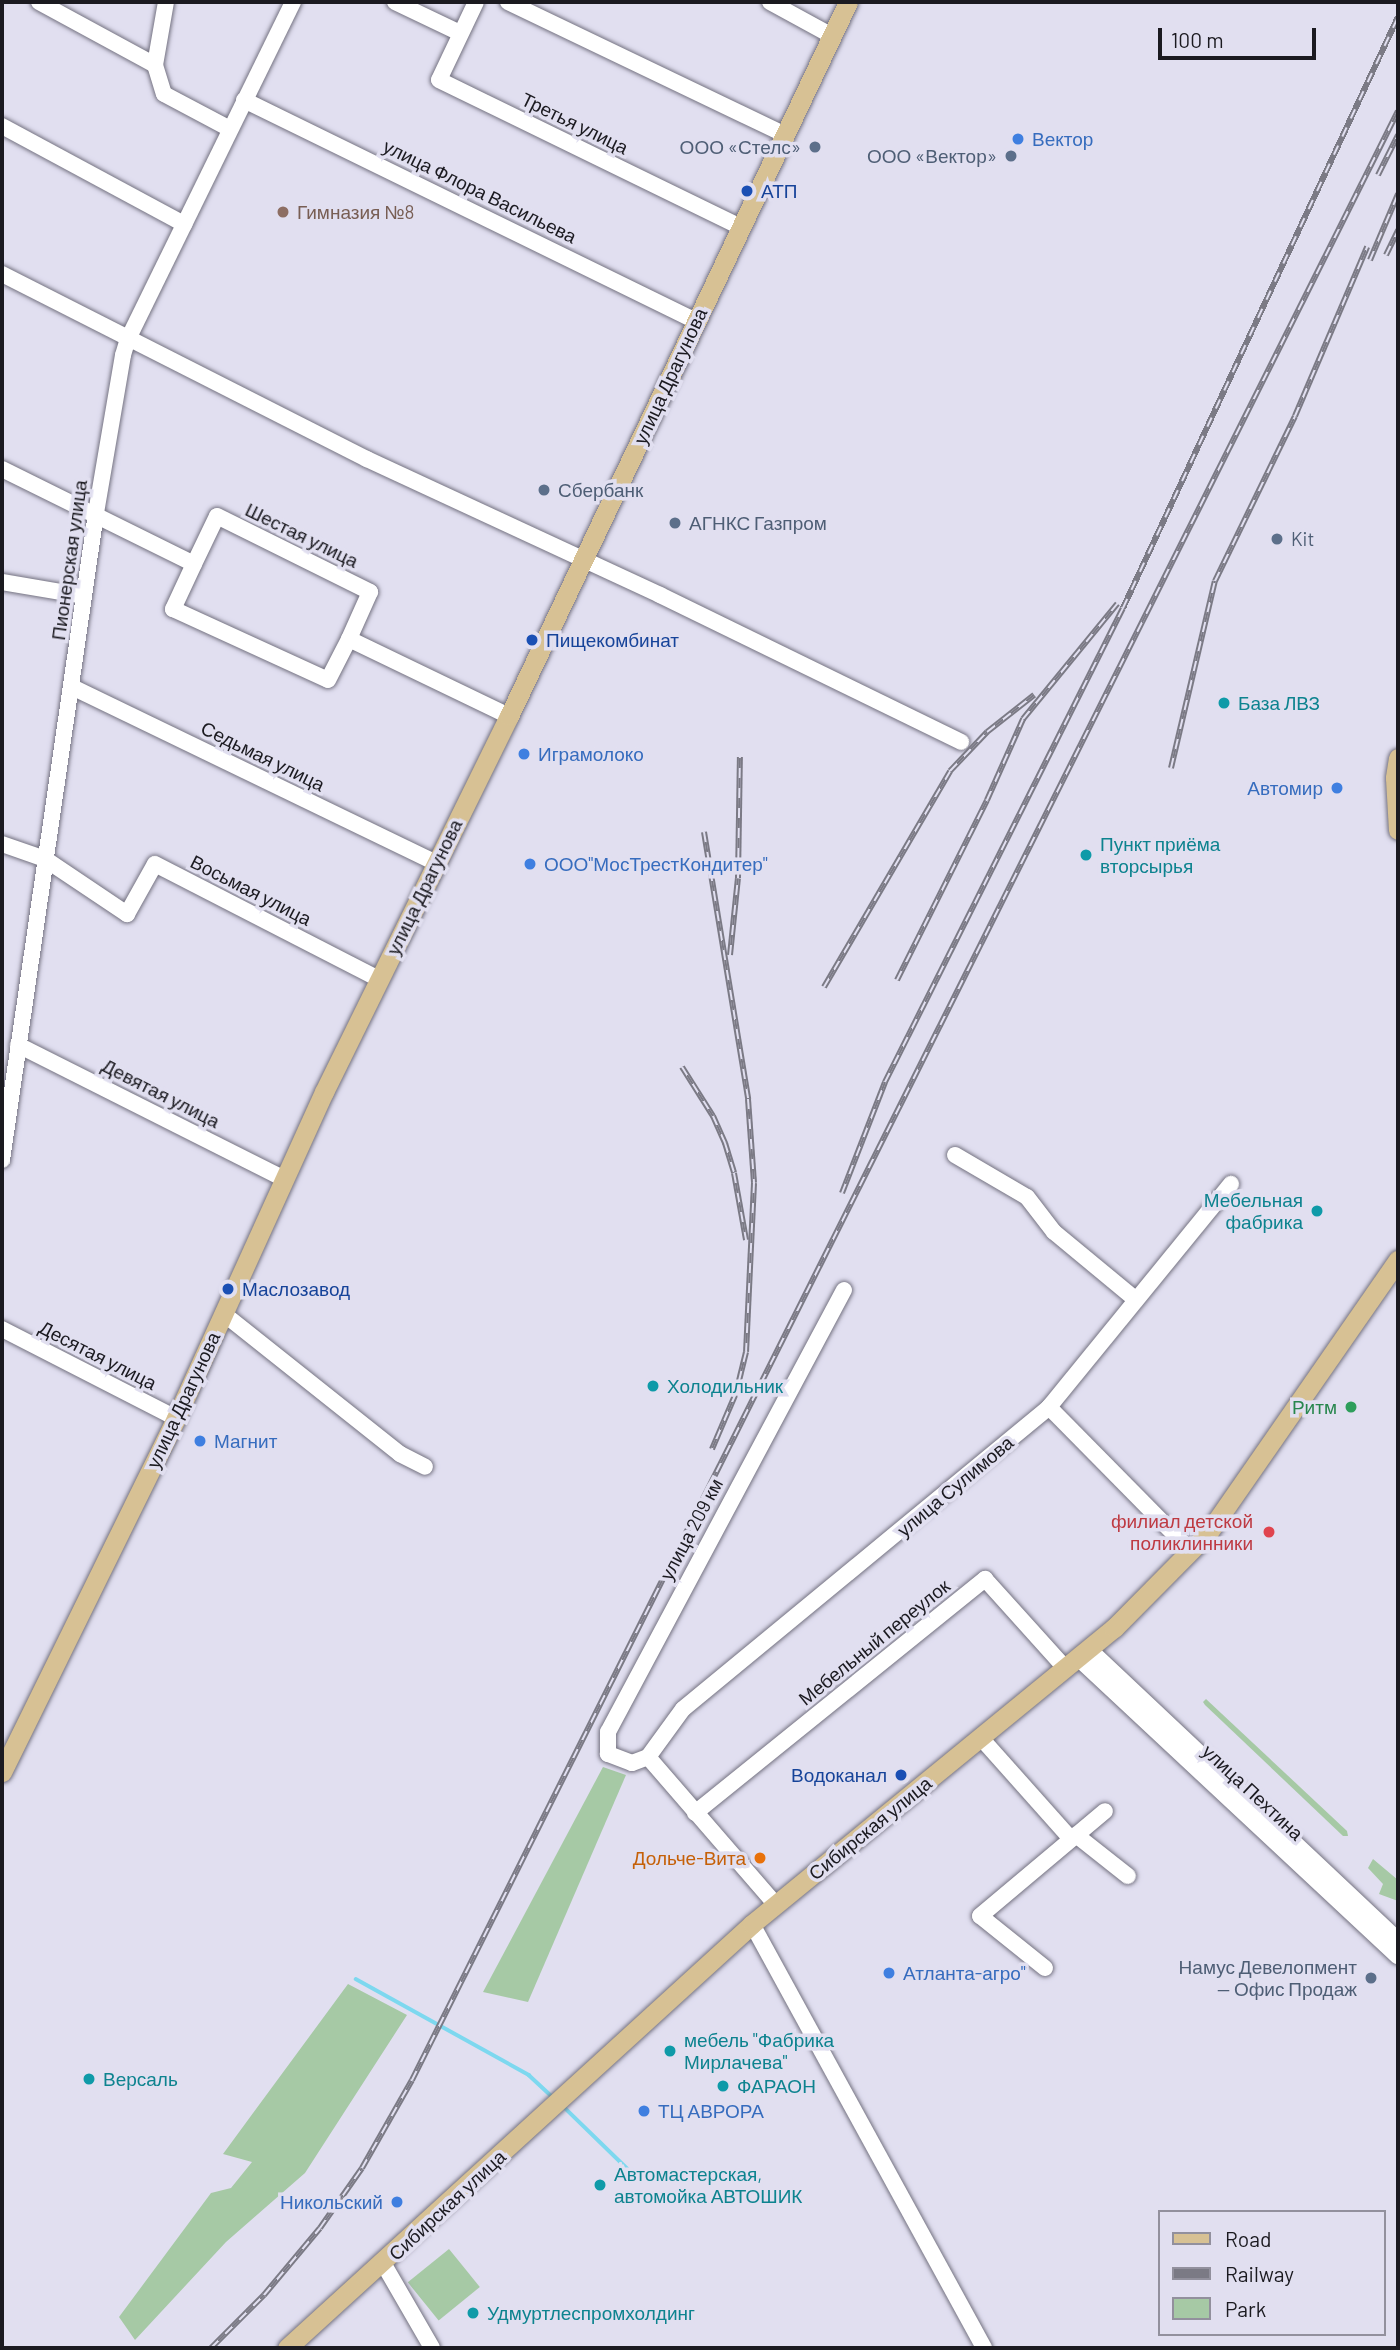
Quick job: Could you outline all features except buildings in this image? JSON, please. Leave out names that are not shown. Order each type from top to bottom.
[{"type":"main road","name":"улица Драгунова","points":[[2,1772],[176,1418],[284,1179],[509,716],[848,2]]},
{"type":"main road","points":[[1398,758],[1395,778],[1398,830]]},
{"type":"main road","name":"Сибирская улица","points":[[287,2348],[752,1924],[1078,1659],[1191,1551],[1208,1533],[1271,1447],[1398,1260]]},
{"type":"street","points":[[39,2],[155,65]]},
{"type":"street","points":[[166,2],[155,65],[164,94],[230,129]]},
{"type":"street","name":"Пионерская улица","points":[[2,1160],[9,1062],[18,1045],[96,513],[128,339],[293,2]]},
{"type":"street","points":[[395,2],[460,33]]},
{"type":"street","name":"Третья улица","points":[[476,2],[439,80],[740,227]]},
{"type":"street","points":[[508,2],[785,135]]},
{"type":"street","points":[[770,2],[832,36]]},
{"type":"street","name":"улица Флора Васильева","points":[[244,100],[696,321]]},
{"type":"street","points":[[2,126],[184,224]]},
{"type":"street","points":[[2,274],[367,458],[961,742]]},
{"type":"street","points":[[2,469],[96,513],[194,564]]},
{"type":"street","name":"Шестая улица","points":[[217,516],[370,592],[349,639],[328,680],[173,609],[217,516]]},
{"type":"street","points":[[2,582],[84,596]]},
{"type":"street","points":[[349,639],[509,716]]},
{"type":"street","name":"Седьмая улица","points":[[72,687],[436,863]]},
{"type":"street","points":[[2,844],[44,859]]},
{"type":"street","name":"Восьмая улица","points":[[44,859],[127,914],[155,864],[379,979]]},
{"type":"street","name":"Девятая улица","points":[[18,1045],[284,1179]]},
{"type":"street","points":[[955,1155],[1027,1197],[1054,1232],[1135,1299]]},
{"type":"street","name":"улица Сулимова","points":[[648,1756],[683,1709],[1049,1407],[1231,1184]]},
{"type":"street","name":"улица 209 км","points":[[648,1756],[632,1763],[608,1754],[608,1732],[844,1290]]},
{"type":"street","points":[[223,1314],[400,1454],[425,1467]]},
{"type":"street","name":"Десятая улица","points":[[2,1329],[176,1418]]},
{"type":"street","points":[[1049,1407],[1191,1551]]},
{"type":"street","name":"Мебельный переулок","points":[[695,1813],[985,1579],[1078,1659]]},
{"type":"street","name":"улица Пехтина","points":[[1078,1659],[1398,1940]]},
{"type":"street","name":"улица Пехтина","points":[[1078,1659],[1398,1956]]},
{"type":"street","points":[[981,1738],[1073,1837],[1128,1876]]},
{"type":"street","points":[[648,1756],[776,1905]]},
{"type":"street","points":[[1045,1968],[980,1916],[1105,1811]]},
{"type":"street","points":[[752,1924],[984,2348]]},
{"type":"street","points":[[383,2263],[432,2348]]},
{"type":"green space","points":[[1206,1699],[1347,1831],[1348,1836],[1343,1836],[1205,1705],[1203,1702]]},
{"type":"green space","points":[[603,1767],[626,1775],[528,2002],[483,1992]]},
{"type":"green space","points":[[1373,1859],[1398,1880],[1398,1901],[1379,1894],[1383,1884],[1368,1868]]},
{"type":"green space","points":[[348,1984],[407,2015],[305,2173],[226,2242],[135,2340],[119,2317],[211,2193],[231,2188],[252,2162],[223,2154]]},
{"type":"green space","points":[[449,2249],[480,2287],[439,2320],[408,2282]]},
{"type":"waterway","points":[[356,1979],[529,2075],[553,2097]]},
{"type":"waterway","points":[[564,2107],[635,2176]]},
{"type":"railway","points":[[842,1193],[885,1082],[1123,608],[1398,17]]},
{"type":"railway","points":[[211,2348],[264,2295],[320,2228],[362,2168],[412,2080],[1398,111]]},
{"type":"railway","points":[[1378,175],[1398,135]]},
{"type":"railway","points":[[1370,260],[1398,194]]},
{"type":"railway","points":[[1386,255],[1398,230]]},
{"type":"railway","points":[[1171,768],[1215,581],[1295,416],[1367,247]]},
{"type":"railway","points":[[897,980],[987,800],[1023,719],[1117,604]]},
{"type":"railway","points":[[824,987],[950,771],[987,732],[1034,695]]},
{"type":"railway","points":[[730,955],[738,878],[740,757]]},
{"type":"railway","points":[[704,832],[748,1099],[754,1183],[746,1352],[736,1393],[712,1449]]},
{"type":"railway","points":[[682,1067],[713,1116],[725,1143],[734,1173],[746,1240]]},
{"type":"place","name":"Вектор","points":[[1018,139]]},
{"type":"place","name":"ООО «Стелс»","points":[[815,147]]},
{"type":"place","name":"ООО «Вектор»","points":[[1011,156]]},
{"type":"place","name":"АТП","points":[[747,191]]},
{"type":"place","name":"Гимназия №8","points":[[283,212]]},
{"type":"place","name":"Сбербанк","points":[[544,490]]},
{"type":"place","name":"АГНКС Газпром","points":[[675,523]]},
{"type":"place","name":"Kit","points":[[1277,539]]},
{"type":"place","name":"Пищекомбинат","points":[[532,640]]},
{"type":"place","name":"База ЛВЗ","points":[[1224,703]]},
{"type":"place","name":"Играмолоко","points":[[524,754]]},
{"type":"place","name":"Автомир","points":[[1337,788]]},
{"type":"place","name":"Пункт приёма вторсырья","points":[[1086,855]]},
{"type":"place","name":"ООО\"МосТрестКондитер\"","points":[[530,864]]},
{"type":"place","name":"Мебельная фабрика","points":[[1317,1211]]},
{"type":"place","name":"Маслозавод","points":[[228,1289]]},
{"type":"place","name":"Холодильник","points":[[653,1386]]},
{"type":"place","name":"Ритм","points":[[1351,1407]]},
{"type":"place","name":"Магнит","points":[[200,1441]]},
{"type":"place","name":"филиал детской поликлинники","points":[[1269,1532]]},
{"type":"place","name":"Водоканал","points":[[901,1775]]},
{"type":"place","name":"Дольче-Вита","points":[[760,1858]]},
{"type":"place","name":"Атланта-агро\"","points":[[889,1973]]},
{"type":"place","name":"Намус Девелопмент — Офис Продаж","points":[[1371,1978]]},
{"type":"place","name":"мебель \"Фабрика Мирлачева\"","points":[[670,2051]]},
{"type":"place","name":"Версаль","points":[[89,2079]]},
{"type":"place","name":"ФАРАОН","points":[[723,2086]]},
{"type":"place","name":"ТЦ АВРОРА","points":[[644,2111]]},
{"type":"place","name":"Автомастерская, автомойка АВТОШИК","points":[[600,2185]]},
{"type":"place","name":"Никольский","points":[[397,2202]]},
{"type":"place","name":"Удмуртлеспромхолдинг","points":[[473,2313]]}]
